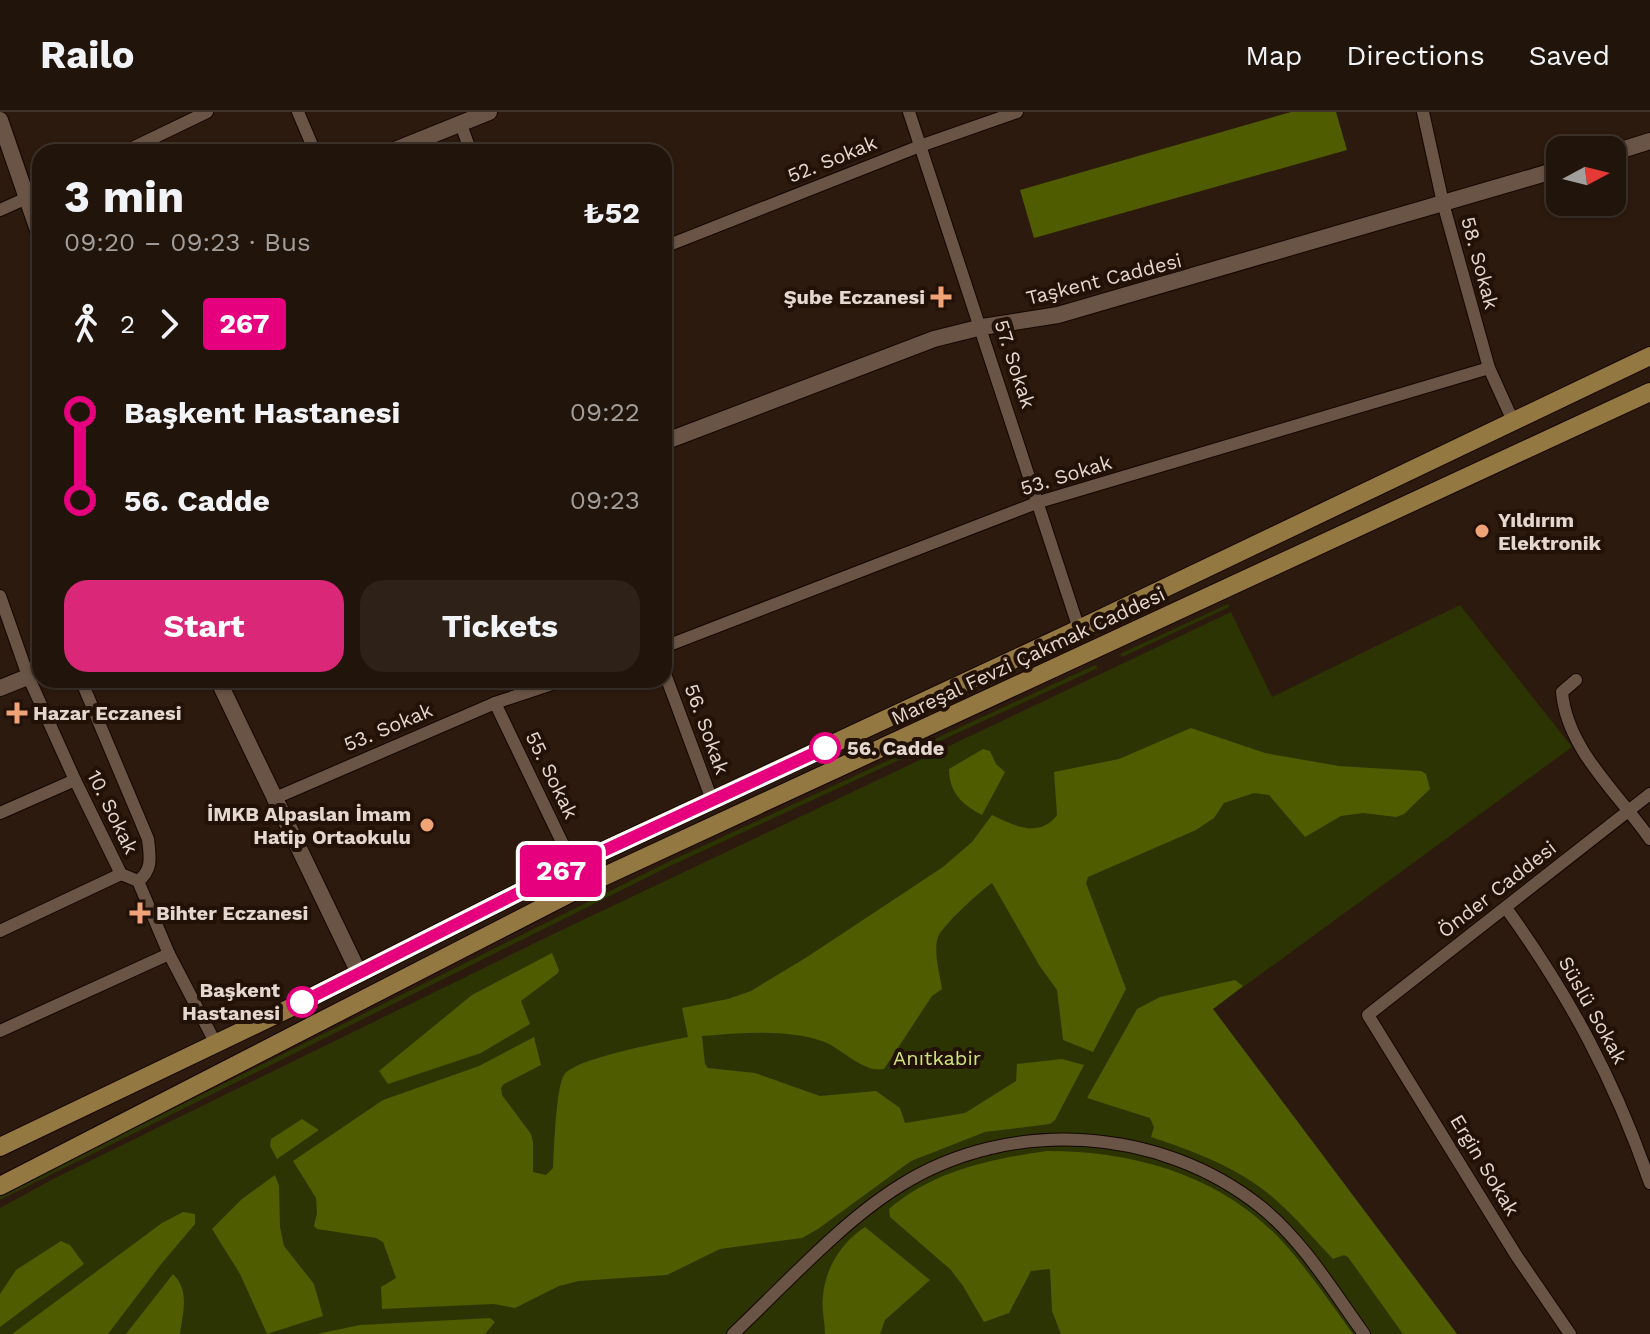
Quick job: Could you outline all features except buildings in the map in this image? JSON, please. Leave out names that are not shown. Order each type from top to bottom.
[{"type":"main road","name":"Mareşal Fevzi Çakmak Caddesi","points":[[0,1147],[292,1007],[573,865],[1079,629],[1650,356]]},
{"type":"main road","name":"Mareşal Fevzi Çakmak Caddesi","points":[[0,1186],[594,881],[1650,392]]},
{"type":"street","points":[[141,144],[207,112]]},
{"type":"street","points":[[298,112],[312,144]]},
{"type":"street","points":[[409,144],[489,112]]},
{"type":"street","name":"57. Sokak","points":[[909,112],[1079,629]]},
{"type":"street","name":"52. Sokak","points":[[672,244],[920,146],[1017,112]]},
{"type":"street","name":"58. Sokak","points":[[1423,112],[1443,203],[1489,368],[1513,421]]},
{"type":"street","points":[[0,120],[32,194]]},
{"type":"street","points":[[460,122],[468,144]]},
{"type":"street","points":[[1626,149],[1650,141]]},
{"type":"street","name":"Taşkent Caddesi","points":[[672,439],[934,339],[982,327],[1058,315],[1546,173]]},
{"type":"street","points":[[0,210],[32,196]]},
{"type":"street","name":"53. Sokak","points":[[672,644],[1039,502],[1489,368]]},
{"type":"street","name":"10. Sokak","points":[[0,596],[32,669]]},
{"type":"street","points":[[0,688],[32,675]]},
{"type":"street","points":[[1576,680],[1562,692],[1563,710],[1584,754],[1650,839]]},
{"type":"street","name":"10. Sokak","points":[[39,688],[75,780],[121,874],[138,881],[169,954],[215,1042]]},
{"type":"street","points":[[84,688],[148,839],[151,860],[147,875],[138,881]]},
{"type":"street","points":[[222,688],[358,971]]},
{"type":"street","name":"53. Sokak","points":[[273,799],[495,703],[540,688]]},
{"type":"street","name":"56. Sokak","points":[[670,688],[712,800]]},
{"type":"street","name":"55. Sokak","points":[[495,703],[573,865]]},
{"type":"street","points":[[0,813],[75,780]]},
{"type":"street","name":"Önder Caddesi","points":[[1368,1015],[1650,794]]},
{"type":"street","points":[[0,931],[121,874]]},
{"type":"street","name":"Süslü Sokak","points":[[1506,908],[1571,1004],[1616,1095],[1650,1183]]},
{"type":"street","points":[[0,1031],[169,954]]},
{"type":"street","name":"Ergin Sokak","points":[[1368,1015],[1516,1255],[1570,1334]]},
{"type":"street","points":[[733,1334],[863,1212],[900,1186],[927,1170],[972,1152],[1009,1143],[1054,1138],[1109,1143],[1151,1152],[1207,1174],[1248,1198],[1276,1221],[1296,1244],[1364,1334]]},
{"type":"green space","points":[[1291,112],[1336,112],[1347,150],[1034,238],[1020,190]]},
{"type":"green space","points":[[1228,604],[1229,607],[1122,657],[1120,654]]},
{"type":"green space","name":"Anıtkabir","points":[[1460,605],[1572,747],[1213,1009],[1457,1334],[0,1334],[0,1208],[55,1178],[545,938],[1231,612],[1272,697]]},
{"type":"green space","points":[[1095,665],[1098,668],[670,866],[0,1200],[0,1195],[668,862]]},
{"type":"green space","points":[[1191,728],[1265,753],[1339,766],[1421,771],[1426,774],[1430,789],[1404,814],[1396,817],[1363,813],[1341,816],[1305,837],[1269,795],[1254,793],[1224,803],[1214,818],[1196,830],[1088,877],[1086,883],[1126,989],[1093,1052],[1063,1040],[1057,990],[1039,965],[992,883],[954,917],[938,937],[937,956],[942,989],[932,996],[884,1069],[869,1068],[827,1043],[797,1035],[702,1036],[708,1068],[755,1073],[820,1096],[876,1091],[900,1108],[905,1123],[965,1113],[1016,1081],[1017,1064],[1062,1059],[1084,1065],[1050,1124],[985,1132],[911,1161],[802,1238],[720,1249],[667,1275],[579,1281],[559,1286],[515,1308],[494,1304],[382,1309],[381,1287],[396,1278],[383,1242],[314,1226],[316,1198],[293,1161],[383,1100],[479,1066],[534,1037],[541,1065],[501,1088],[502,1095],[531,1134],[533,1172],[546,1175],[553,1168],[561,1082],[572,1069],[622,1052],[688,1037],[682,1008],[751,991],[807,957],[943,867],[972,842],[992,815],[1026,828],[1042,827],[1050,822],[1057,815],[1054,772],[1119,759]]},
{"type":"green space","points":[[983,749],[990,751],[996,764],[1005,772],[982,815],[958,797],[951,785],[949,769]]},
{"type":"green space","points":[[552,953],[558,973],[521,1001],[530,1024],[481,1053],[388,1084],[379,1071],[472,995]]},
{"type":"green space","points":[[1235,980],[1243,986],[1213,1009],[1457,1334],[1403,1334],[1348,1257],[1344,1255],[1333,1259],[1292,1215],[1263,1190],[1218,1163],[1151,1137],[1154,1127],[1150,1118],[1087,1098],[1137,1009],[1160,997]]},
{"type":"green space","points":[[302,1119],[319,1130],[277,1159],[270,1146],[271,1139]]},
{"type":"green space","points":[[1047,1151],[1080,1152],[1144,1162],[1174,1171],[1232,1199],[1282,1241],[1353,1334],[1061,1334],[1052,1311],[1050,1269],[1031,1271],[1009,1313],[984,1322],[951,1270],[890,1217],[889,1209],[943,1176],[1004,1158]]},
{"type":"green space","points":[[275,1175],[279,1186],[280,1227],[284,1246],[314,1284],[323,1316],[267,1334],[240,1274],[212,1229],[242,1199]]},
{"type":"green space","points":[[183,1212],[195,1214],[195,1224],[108,1334],[12,1334],[162,1223]]},
{"type":"green space","points":[[865,1227],[930,1280],[885,1320],[880,1334],[825,1334],[823,1301],[827,1276],[842,1248]]},
{"type":"green space","points":[[61,1241],[70,1245],[84,1264],[0,1327],[0,1294],[16,1270]]},
{"type":"green space","points":[[173,1274],[182,1287],[183,1295],[180,1334],[126,1334]]},
{"type":"green space","points":[[490,1318],[495,1322],[485,1334],[317,1334],[360,1325]]},
{"type":"bus line","name":"267","points":[[302,1002],[358,971],[573,865],[825,748]]},
{"type":"place","name":"Şube Eczanesi","points":[[941,297]]},
{"type":"place","name":"Yıldırım Elektronik","points":[[1482,531]]},
{"type":"place","name":"Hazar Eczanesi","points":[[17,713]]},
{"type":"place","name":"56. Cadde","points":[[825,748]]},
{"type":"place","name":"İMKB Alpaslan İmam Hatip Ortaokulu","points":[[427,825]]},
{"type":"place","name":"Bihter Eczanesi","points":[[140,913]]},
{"type":"place","name":"Başkent Hastanesi","points":[[302,1002]]}]
